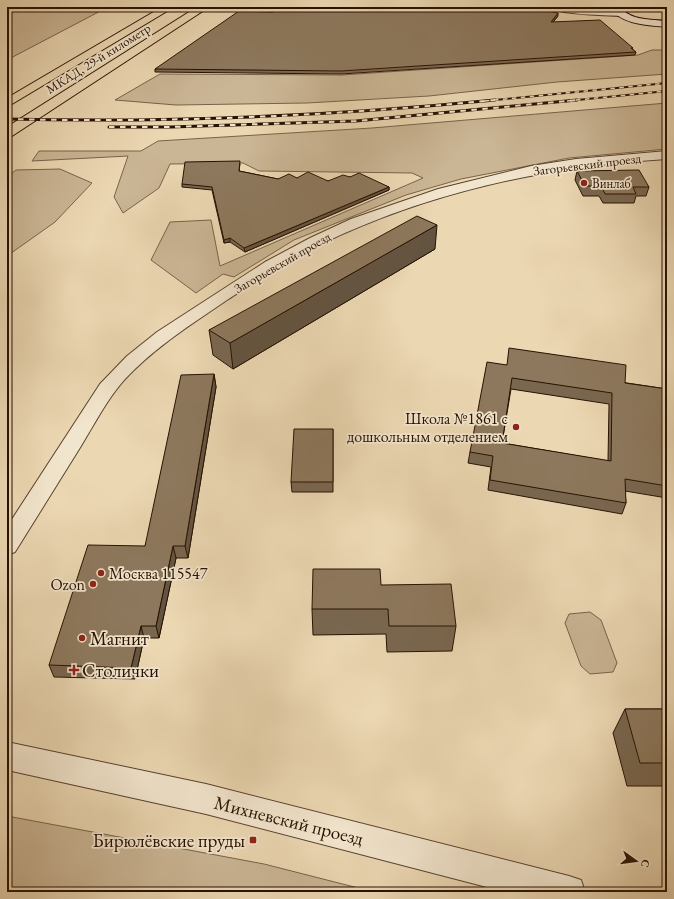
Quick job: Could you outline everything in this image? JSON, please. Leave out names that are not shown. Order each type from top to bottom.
[{"type":"highway","name":"МКАД, 29-й километр","points":[[7,103],[169,7]]},
{"type":"highway","name":"МКАД, 29-й километр","points":[[7,133],[204,7]]},
{"type":"street","points":[[556,7],[614,10],[641,20],[667,24]]},
{"type":"street","name":"Загорьевский проезд","points":[[7,546],[106,389],[142,352],[210,304],[272,266],[313,242],[383,210],[448,189],[492,178],[554,167],[636,156],[667,155]]},
{"type":"street","name":"Михневский проезд","points":[[7,756],[206,799],[568,892]]},
{"type":"shaded area","points":[[7,7],[108,7],[7,60]]},
{"type":"shaded area","points":[[652,50],[667,50],[667,74],[557,82],[429,96],[307,103],[176,105],[115,100],[160,74],[342,75],[638,55]]},
{"type":"shaded area","points":[[667,103],[667,149],[569,158],[461,179],[406,195],[294,240],[234,277],[223,274],[196,293],[151,260],[170,222],[211,220],[220,266],[423,178],[412,173],[259,171],[243,163],[170,164],[159,188],[123,213],[114,197],[128,156],[32,161],[39,151],[141,151],[158,141],[372,128]]},
{"type":"shaded area","points":[[60,169],[92,183],[55,222],[7,256],[7,177],[16,170]]},
{"type":"shaded area","points":[[590,612],[601,620],[617,663],[613,672],[590,674],[581,666],[565,623],[569,614]]},
{"type":"shaded area","points":[[7,816],[264,864],[374,892],[7,892]]},
{"type":"building","points":[[276,7],[530,7],[558,13],[551,22],[600,20],[636,52],[341,71],[155,69],[239,11],[273,12]]},
{"type":"building","points":[[240,161],[239,171],[278,179],[289,174],[297,178],[308,172],[328,181],[343,175],[350,177],[359,173],[389,187],[244,248],[230,238],[224,240],[212,187],[182,184],[185,162]]},
{"type":"building","points":[[639,170],[649,187],[633,187],[636,194],[605,194],[601,186],[585,186],[577,171]]},
{"type":"building","points":[[417,216],[437,225],[230,343],[209,330]]},
{"type":"building","points":[[509,348],[626,365],[625,383],[667,389],[667,486],[625,479],[626,503],[490,480],[493,456],[470,452],[487,362],[507,365]],"holes":[[[512,378],[612,393],[611,461],[502,443]]]},
{"type":"building","points":[[214,374],[185,546],[173,546],[156,626],[141,626],[131,668],[49,665],[88,545],[145,546],[181,375]]},
{"type":"building","points":[[294,429],[333,429],[333,482],[291,482]]},
{"type":"building","points":[[313,569],[380,569],[381,585],[451,584],[456,626],[389,626],[388,609],[312,609]]},
{"type":"building","points":[[625,709],[667,709],[667,763],[640,763]]},
{"type":"railway","points":[[485,101],[667,83]]},
{"type":"railway","points":[[577,100],[667,91]]},
{"type":"railway","points":[[7,119],[130,120],[251,117],[434,106],[495,100]]},
{"type":"railway","points":[[109,127],[171,127],[356,121],[577,100]]},
{"type":"railway","points":[[567,101],[577,100]]},
{"type":"place","name":"Винлаб","points":[[584,183]]},
{"type":"place","name":"Школа №1861 с дошкольным отделением","points":[[516,427]]},
{"type":"place","name":"Москва 115547","points":[[101,573]]},
{"type":"place","name":"Ozon","points":[[93,584]]},
{"type":"place","name":"Магнит","points":[[82,638]]},
{"type":"place","name":"Столички","points":[[74,670]]},
{"type":"place","name":"Бирюлёвские пруды","points":[[253,840]]}]
